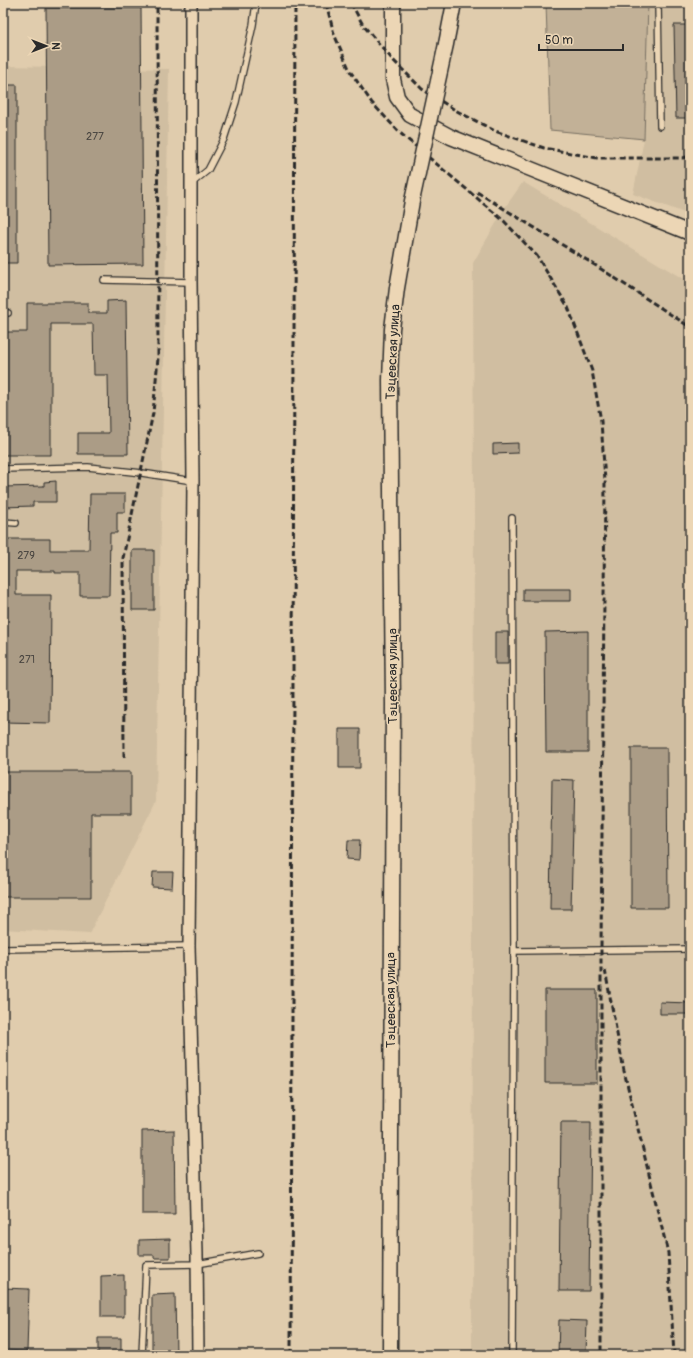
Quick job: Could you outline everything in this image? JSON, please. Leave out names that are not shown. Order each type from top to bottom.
[{"type":"street","points":[[191,3],[193,481],[189,946],[198,1355]]},
{"type":"street","points":[[393,3],[393,79],[397,97],[410,115],[451,137],[690,233]]},
{"type":"street","name":"Тэцевская улица","points":[[390,1355],[393,704],[390,380],[392,329],[396,288],[412,201],[454,3]]},
{"type":"lane","points":[[191,183],[208,170],[224,139],[236,102],[253,25],[256,3]]},
{"type":"lane","points":[[658,3],[660,126]]},
{"type":"lane","points":[[104,280],[191,282]]},
{"type":"lane","points":[[3,469],[88,467],[193,481]]},
{"type":"lane","points":[[512,518],[514,951],[512,1355]]},
{"type":"lane","points":[[3,522],[16,522]]},
{"type":"lane","points":[[3,949],[189,946]]},
{"type":"lane","points":[[514,951],[690,948]]},
{"type":"lane","points":[[142,1355],[146,1264],[197,1264],[258,1253]]},
{"type":"shaded area","points":[[546,3],[648,3],[644,139],[550,130]]},
{"type":"shaded area","points":[[648,3],[690,3],[690,215],[633,194],[644,139]]},
{"type":"shaded area","points":[[3,66],[169,69],[156,801],[89,934],[3,929]]},
{"type":"shaded area","points":[[523,182],[690,283],[690,1355],[472,1355],[474,506],[473,263],[506,206]]},
{"type":"building","points":[[46,8],[141,8],[143,264],[48,265]]},
{"type":"building","points":[[674,25],[690,25],[690,118],[676,118]]},
{"type":"building","points":[[3,85],[17,85],[17,263],[3,263]]},
{"type":"building","points":[[126,300],[128,454],[78,454],[78,433],[109,433],[108,375],[94,375],[93,324],[51,324],[51,455],[3,455],[3,332],[27,332],[27,303],[88,303],[88,313],[107,313],[107,301]]},
{"type":"building","points":[[518,443],[518,453],[493,454],[493,444]]},
{"type":"building","points":[[56,481],[56,502],[33,502],[33,506],[3,507],[3,487],[44,486],[44,482]]},
{"type":"building","points":[[90,494],[125,494],[125,512],[117,512],[117,533],[110,533],[109,596],[80,596],[80,573],[55,573],[55,571],[16,571],[16,595],[51,595],[50,723],[3,722],[3,539],[50,539],[50,550],[89,550]]},
{"type":"building","points":[[132,550],[154,550],[154,610],[132,610]]},
{"type":"building","points":[[523,589],[571,589],[571,601],[523,601]]},
{"type":"building","points":[[588,631],[588,752],[546,752],[545,632]]},
{"type":"building","points":[[495,632],[508,632],[508,664],[495,664]]},
{"type":"building","points":[[339,729],[360,729],[360,768],[339,768]]},
{"type":"building","points":[[631,748],[667,748],[668,908],[631,908]]},
{"type":"building","points":[[3,772],[131,772],[131,813],[91,813],[91,897],[3,897]]},
{"type":"building","points":[[552,779],[574,780],[571,909],[550,909]]},
{"type":"building","points":[[348,840],[360,840],[359,860],[347,859]]},
{"type":"building","points":[[153,872],[173,872],[172,888],[152,887]]},
{"type":"building","points":[[545,990],[597,990],[597,1083],[545,1083]]},
{"type":"building","points":[[660,1002],[690,1003],[690,1014],[660,1014]]},
{"type":"building","points":[[561,1122],[591,1122],[589,1291],[559,1291]]},
{"type":"building","points":[[174,1130],[175,1214],[142,1214],[142,1131]]},
{"type":"building","points":[[170,1239],[170,1258],[154,1258],[154,1255],[139,1255],[139,1240]]},
{"type":"building","points":[[124,1275],[124,1317],[101,1317],[101,1276]]},
{"type":"building","points":[[3,1288],[29,1289],[27,1351],[3,1350]]},
{"type":"building","points":[[175,1294],[176,1355],[152,1355],[152,1295]]},
{"type":"building","points":[[559,1320],[587,1321],[586,1355],[558,1355]]},
{"type":"building","points":[[98,1338],[121,1338],[121,1355],[98,1355]]},
{"type":"railway","points":[[124,757],[123,558],[153,413],[158,358],[157,3]]},
{"type":"railway","points":[[291,1355],[295,3]]},
{"type":"railway","points":[[326,3],[334,34],[350,71],[372,103],[400,133],[504,221],[537,256],[568,307],[592,371],[601,421],[605,481],[601,949],[601,1355]]},
{"type":"railway","points":[[351,3],[363,25],[392,59],[422,89],[455,110],[495,131],[544,148],[597,158],[683,158],[690,156]]},
{"type":"railway","points":[[477,192],[598,267],[690,327]]},
{"type":"railway","points":[[605,970],[624,1071],[668,1253],[674,1355]]}]
